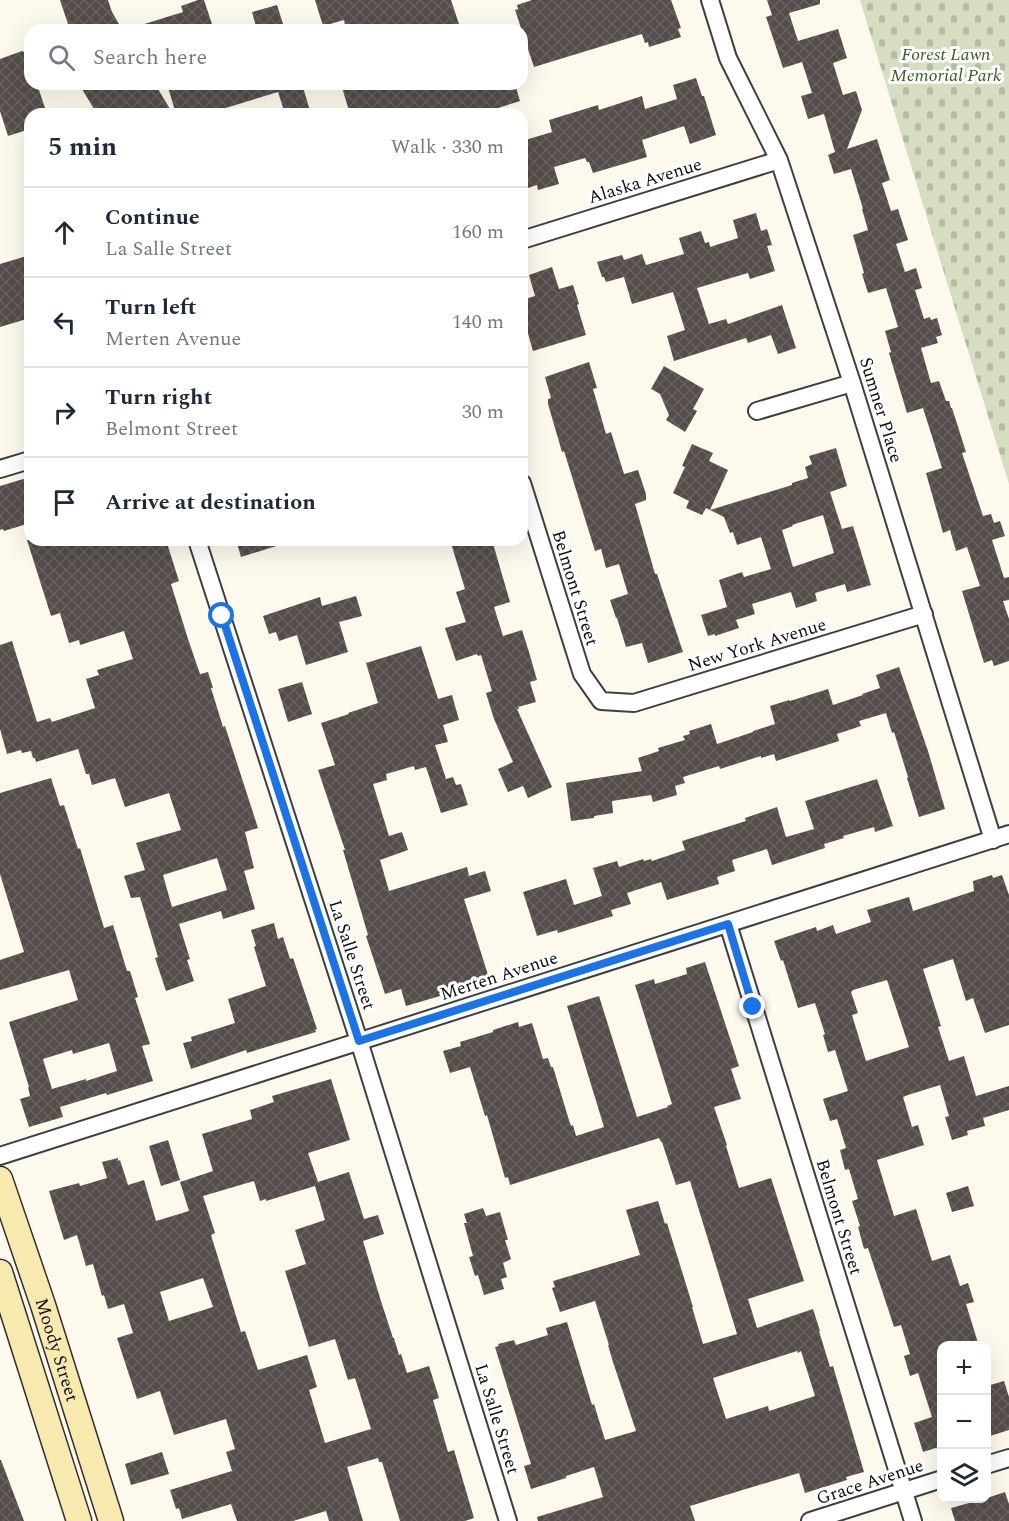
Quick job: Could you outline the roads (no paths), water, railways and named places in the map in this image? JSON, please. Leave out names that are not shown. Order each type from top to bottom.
[{"type":"main road","name":"Moody Street","points":[[0,1179],[43,1305],[111,1521]]},
{"type":"main road","name":"Moody Street","points":[[0,1272],[79,1521]]},
{"type":"street","name":"Sumner Place","points":[[710,0],[728,58],[779,160],[924,614],[1001,837]]},
{"type":"street","name":"Alaska Avenue","points":[[528,238],[779,160]]},
{"type":"street","points":[[757,411],[852,383]]},
{"type":"street","points":[[0,469],[24,462]]},
{"type":"street","name":"Belmont Street","points":[[528,502],[582,674],[601,701]]},
{"type":"street","name":"La Salle Street","points":[[199,546],[359,1041],[508,1521]]},
{"type":"street","name":"New York Avenue","points":[[601,701],[634,703],[924,614]]},
{"type":"street","name":"Merten Avenue","points":[[0,1156],[1001,837]]},
{"type":"street","name":"Belmont Street","points":[[728,924],[913,1521]]},
{"type":"street","points":[[991,1464],[1009,1458]]},
{"type":"street","name":"Grace Avenue","points":[[810,1521],[937,1481]]},
{"type":"park label","name":"Forest Lawn Memorial Park","points":[[946,64]]}]
